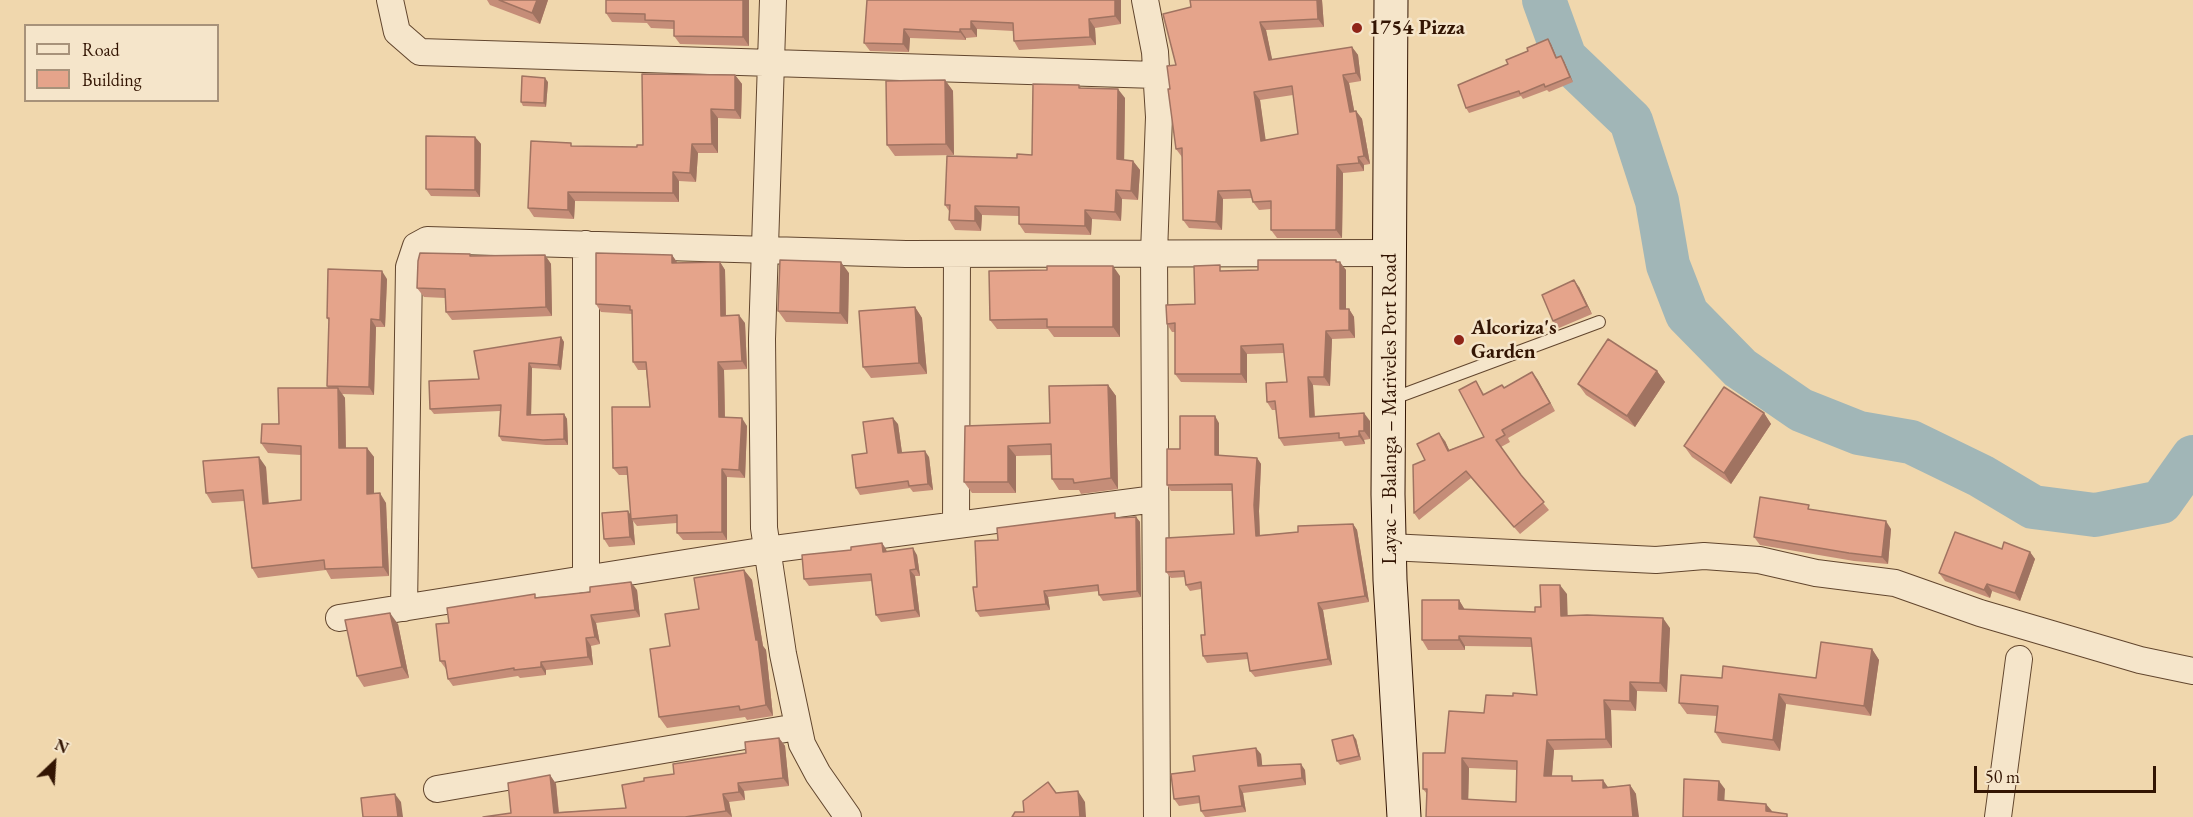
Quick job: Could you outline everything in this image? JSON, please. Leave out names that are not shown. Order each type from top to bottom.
[{"type":"main road","name":"Layac – Balanga – Mariveles Port Road","points":[[1391,0],[1389,547],[1404,817]]},
{"type":"street","points":[[390,0],[397,32],[420,52],[1156,75]]},
{"type":"street","points":[[773,0],[762,351],[764,528],[783,654],[797,727],[802,744],[818,774],[848,817]]},
{"type":"street","points":[[1146,0],[1155,52],[1159,117],[1154,253],[1157,817]]},
{"type":"street","points":[[404,608],[409,279],[412,252],[421,243],[438,239],[957,254],[1390,253]]},
{"type":"street","points":[[586,244],[586,579]]},
{"type":"street","points":[[956,525],[957,254]]},
{"type":"street","points":[[339,618],[767,550],[1155,499]]},
{"type":"street","points":[[1389,547],[1656,560],[1704,556],[1759,560],[1816,573],[1895,583],[1980,613],[2140,660],[2193,671]]},
{"type":"street","points":[[1998,817],[2019,658]]},
{"type":"street","points":[[437,789],[797,727]]},
{"type":"lane","points":[[1389,401],[1599,322]]},
{"type":"building","points":[[499,0],[537,0],[532,13]]},
{"type":"building","points":[[606,0],[743,0],[743,37],[674,36],[674,21],[645,20],[645,14],[606,13]]},
{"type":"building","points":[[867,0],[1115,0],[1115,16],[1089,19],[1090,37],[1014,41],[1013,23],[971,21],[971,29],[960,29],[960,32],[904,29],[903,44],[864,43]]},
{"type":"building","points":[[1190,0],[1317,0],[1318,19],[1260,22],[1269,60],[1352,47],[1356,73],[1343,75],[1350,112],[1356,111],[1364,156],[1358,157],[1359,163],[1337,165],[1336,230],[1271,230],[1271,201],[1253,202],[1250,190],[1218,191],[1216,222],[1183,220],[1182,148],[1176,149],[1168,89],[1170,89],[1167,66],[1176,65],[1163,14],[1191,7]],"holes":[[[1292,86],[1298,134],[1261,141],[1254,92]]]},
{"type":"building","points":[[1548,39],[1556,58],[1561,56],[1570,77],[1545,87],[1544,84],[1520,94],[1519,91],[1466,108],[1458,85],[1508,64],[1506,60]]},
{"type":"building","points":[[642,74],[735,75],[735,110],[711,109],[712,144],[692,144],[690,173],[673,172],[673,193],[568,192],[568,210],[528,208],[531,141],[571,143],[571,146],[637,147],[637,145],[643,145]]},
{"type":"building","points":[[522,76],[545,78],[544,103],[521,102]]},
{"type":"building","points":[[945,80],[946,144],[887,145],[886,81]]},
{"type":"building","points":[[1033,84],[1118,89],[1117,159],[1133,161],[1131,191],[1116,190],[1115,212],[1085,210],[1085,226],[1019,224],[1019,207],[975,206],[975,221],[949,220],[950,205],[945,205],[947,156],[1017,158],[1017,154],[1032,155]]},
{"type":"building","points":[[426,136],[475,137],[475,190],[426,189]]},
{"type":"building","points":[[420,253],[470,254],[470,256],[545,255],[546,307],[446,312],[445,289],[417,288]]},
{"type":"building","points":[[596,253],[672,255],[672,263],[720,262],[721,316],[739,315],[742,361],[718,362],[719,417],[742,418],[739,470],[722,469],[722,532],[677,533],[677,515],[631,519],[627,467],[613,468],[612,407],[650,407],[646,362],[633,362],[630,306],[596,304]]},
{"type":"building","points":[[780,260],[841,262],[840,313],[778,311]]},
{"type":"building","points":[[1258,260],[1336,260],[1340,262],[1340,309],[1349,309],[1349,330],[1326,331],[1324,377],[1308,377],[1310,417],[1364,413],[1364,431],[1359,431],[1359,436],[1339,438],[1339,433],[1279,438],[1275,401],[1267,402],[1266,383],[1287,382],[1283,344],[1241,346],[1241,374],[1175,374],[1175,323],[1167,324],[1166,305],[1195,304],[1194,266],[1220,265],[1220,271],[1258,270]]},
{"type":"building","points":[[1047,266],[1113,266],[1113,327],[1047,327],[1047,319],[990,320],[989,271],[1047,270]]},
{"type":"building","points":[[328,269],[382,271],[380,320],[371,319],[369,387],[327,386]]},
{"type":"building","points":[[1574,280],[1587,306],[1553,321],[1542,295]]},
{"type":"building","points":[[915,307],[919,363],[863,367],[859,311]]},
{"type":"building","points":[[561,337],[558,365],[529,363],[527,415],[564,414],[564,439],[543,440],[499,436],[501,405],[430,409],[429,381],[479,379],[474,351]]},
{"type":"building","points":[[1608,339],[1657,371],[1627,416],[1578,384]]},
{"type":"building","points":[[1532,372],[1550,403],[1502,430],[1505,435],[1496,440],[1544,502],[1514,527],[1466,471],[1414,513],[1413,465],[1425,460],[1417,444],[1439,433],[1448,451],[1484,437],[1459,390],[1476,381],[1483,395],[1502,385],[1504,388]]},
{"type":"building","points":[[1108,385],[1111,478],[1074,483],[1073,479],[1052,479],[1051,444],[1008,446],[1008,482],[964,482],[965,426],[1050,423],[1049,386]]},
{"type":"building","points":[[1724,387],[1764,413],[1724,473],[1684,446]]},
{"type":"building","points":[[278,388],[338,388],[339,448],[367,448],[367,494],[380,493],[383,567],[325,569],[324,560],[252,568],[243,490],[206,493],[203,461],[259,457],[263,504],[301,500],[301,446],[261,443],[262,424],[279,424]]},
{"type":"building","points":[[1180,416],[1215,416],[1215,455],[1257,458],[1254,505],[1256,536],[1298,532],[1298,526],[1353,524],[1365,596],[1318,603],[1328,659],[1250,671],[1247,653],[1203,656],[1201,635],[1205,635],[1201,582],[1186,585],[1184,571],[1166,572],[1166,538],[1234,534],[1232,484],[1167,485],[1167,449],[1180,449]]},
{"type":"building","points":[[893,418],[898,453],[925,451],[928,484],[909,486],[908,481],[856,488],[852,455],[867,453],[863,422]]},
{"type":"building","points":[[1760,497],[1809,505],[1808,509],[1886,521],[1882,557],[1754,537]]},
{"type":"building","points":[[628,511],[630,537],[604,539],[602,513]]},
{"type":"building","points":[[1115,513],[1115,518],[1136,517],[1137,591],[1099,595],[1098,585],[1044,591],[1046,604],[976,611],[973,587],[977,587],[975,541],[998,540],[997,528]]},
{"type":"building","points":[[1955,532],[2002,549],[2004,542],[2030,552],[2015,593],[1987,584],[1984,590],[1939,573]]},
{"type":"building","points":[[882,543],[883,552],[913,548],[916,569],[910,570],[915,610],[876,615],[871,574],[804,579],[802,555],[851,550],[851,547]]},
{"type":"building","points":[[744,570],[756,640],[758,640],[766,705],[740,710],[739,706],[659,717],[650,649],[670,646],[665,614],[699,609],[694,578]]},
{"type":"building","points":[[631,582],[635,610],[591,615],[595,637],[586,638],[588,657],[541,662],[541,667],[514,670],[514,668],[448,679],[445,661],[440,661],[436,624],[449,623],[447,608],[535,594],[535,598],[590,592],[590,587]]},
{"type":"building","points":[[1540,585],[1560,585],[1561,616],[1663,618],[1660,683],[1630,682],[1630,701],[1604,700],[1606,739],[1547,740],[1544,776],[1572,776],[1572,781],[1603,780],[1603,788],[1630,785],[1633,817],[1426,817],[1427,789],[1423,789],[1423,753],[1445,753],[1449,711],[1484,713],[1486,695],[1513,696],[1513,693],[1537,695],[1531,638],[1459,636],[1459,640],[1422,640],[1422,600],[1459,600],[1459,609],[1535,612],[1535,607],[1541,607]],"holes":[[[1462,758],[1517,761],[1516,802],[1462,799]]]},
{"type":"building","points":[[390,613],[402,667],[357,676],[345,620]]},
{"type":"building","points":[[1821,642],[1872,649],[1864,706],[1779,694],[1773,740],[1715,732],[1718,706],[1679,703],[1681,675],[1722,678],[1723,666],[1816,678]]},
{"type":"building","points":[[1353,735],[1359,756],[1337,761],[1332,740]]},
{"type":"building","points":[[779,738],[783,778],[738,783],[739,792],[723,794],[726,811],[685,817],[483,817],[511,813],[508,783],[550,775],[554,813],[626,808],[622,785],[644,781],[644,778],[674,774],[673,764],[746,753],[745,742]]},
{"type":"building","points":[[1256,748],[1258,766],[1301,764],[1302,778],[1239,786],[1242,806],[1201,811],[1199,796],[1174,799],[1171,774],[1195,771],[1193,756]]},
{"type":"building","points":[[1684,779],[1719,781],[1718,800],[1766,804],[1766,811],[1787,814],[1787,817],[1683,817]]},
{"type":"building","points":[[1048,782],[1056,793],[1078,791],[1080,817],[1012,817],[1015,812],[1024,812],[1023,801]]},
{"type":"building","points":[[395,794],[398,817],[363,817],[361,798]]},
{"type":"waterway","points":[[1544,0],[1565,58],[1631,121],[1657,201],[1668,265],[1687,314],[1740,368],[1801,410],[1859,433],[1911,442],[1981,476],[2033,507],[2095,515],[2161,502],[2193,457]]},
{"type":"place","name":"1754 Pizza","points":[[1357,28]]},
{"type":"place","name":"Alcoriza's Garden","points":[[1459,340]]}]
